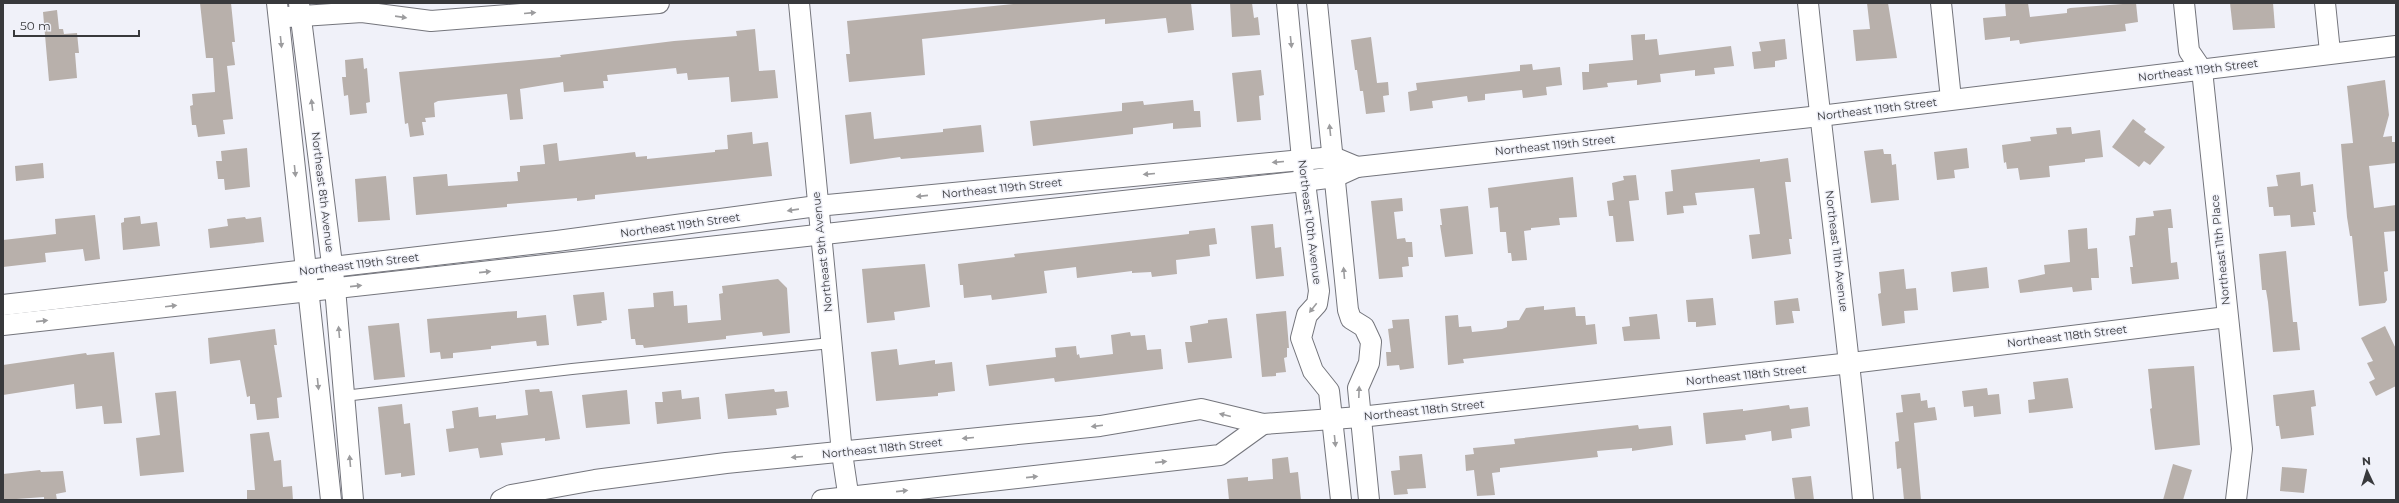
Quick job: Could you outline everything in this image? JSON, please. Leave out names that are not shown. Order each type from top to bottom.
[{"type":"street","points":[[362,12],[383,3]]},
{"type":"street","points":[[331,500],[278,10],[362,12],[431,22],[659,3]]},
{"type":"street","name":"Northeast 9th Avenue","points":[[799,3],[820,236],[842,453],[849,499]]},
{"type":"street","name":"Northeast 10th Avenue","points":[[1287,3],[1304,181],[1319,291],[1317,304],[1307,315],[1301,338],[1313,371],[1330,391],[1341,500]]},
{"type":"street","points":[[1317,3],[1348,310],[1351,318],[1364,327],[1371,342],[1369,363],[1358,388],[1370,500]]},
{"type":"street","name":"Northeast 11th Avenue","points":[[1808,3],[1820,116],[1851,363],[1863,500]]},
{"type":"street","points":[[1941,3],[1951,99]]},
{"type":"street","name":"Northeast 11th Place","points":[[2184,3],[2189,51],[2202,70],[2242,449],[2236,500]]},
{"type":"street","points":[[2325,3],[2330,52]]},
{"type":"street","name":"Northeast 8th Avenue","points":[[300,10],[335,288],[353,500]]},
{"type":"street","name":"Northeast 119th Street","points":[[3,325],[308,290],[820,236],[1304,181],[1335,177],[1357,167],[1820,116],[1951,99],[2202,70],[2330,52],[2396,46]]},
{"type":"street","name":"Northeast 119th Street","points":[[3,305],[557,241],[817,206],[1333,157],[1357,167]]},
{"type":"street","name":"Northeast 118th Street","points":[[501,500],[511,495],[595,480],[726,463],[842,453],[1100,426],[1201,409],[1263,424],[1332,420],[1851,363],[2227,317]]},
{"type":"street","points":[[822,500],[849,499],[1220,455],[1263,424]]},
{"type":"lane","points":[[344,396],[572,369],[831,343]]},
{"type":"building","points":[[200,3],[231,3],[235,42],[232,42],[235,65],[227,66],[233,119],[223,120],[225,134],[198,137],[196,125],[192,125],[190,106],[193,105],[192,94],[215,92],[213,58],[206,58]]},
{"type":"building","points":[[1024,3],[1191,3],[1194,30],[1168,33],[1166,18],[1105,24],[1105,19],[922,39],[925,75],[849,82],[846,54],[850,54],[847,21]]},
{"type":"building","points":[[1230,3],[1252,3],[1254,18],[1258,17],[1260,35],[1232,37]]},
{"type":"building","points":[[1867,3],[1888,3],[1897,58],[1856,61],[1853,30],[1870,29]]},
{"type":"building","points":[[2005,3],[2028,3],[2030,17],[2067,13],[2067,9],[2070,8],[2136,3],[2138,22],[2125,24],[2126,31],[2020,44],[2019,40],[2010,41],[2010,37],[1985,40],[1983,18],[2006,16]]},
{"type":"building","points":[[2230,3],[2273,3],[2275,28],[2233,30]]},
{"type":"building","points":[[57,10],[59,29],[63,29],[64,34],[77,33],[79,53],[75,53],[77,78],[49,81],[43,12]]},
{"type":"building","points":[[755,29],[759,71],[775,70],[778,98],[731,102],[729,77],[688,80],[687,73],[677,74],[676,68],[607,75],[608,81],[603,81],[604,88],[564,92],[563,82],[520,89],[523,119],[510,120],[507,94],[438,101],[434,103],[435,117],[425,118],[426,122],[422,122],[424,135],[410,137],[408,123],[405,124],[399,72],[561,57],[560,55],[674,41],[737,36],[736,31]]},
{"type":"building","points":[[1645,34],[1645,40],[1657,39],[1659,55],[1731,46],[1734,66],[1714,68],[1715,74],[1695,76],[1695,70],[1660,74],[1661,82],[1637,85],[1637,80],[1607,83],[1608,87],[1583,90],[1582,72],[1589,72],[1589,64],[1633,60],[1631,35]]},
{"type":"building","points":[[1371,37],[1377,83],[1388,82],[1389,95],[1383,96],[1385,112],[1366,114],[1363,91],[1360,91],[1357,70],[1355,70],[1351,40]]},
{"type":"building","points":[[1785,39],[1787,59],[1775,61],[1775,67],[1754,69],[1752,52],[1761,51],[1759,42]]},
{"type":"building","points":[[363,58],[364,69],[367,68],[370,102],[366,103],[367,113],[350,115],[348,95],[344,96],[342,77],[346,77],[345,60]]},
{"type":"building","points":[[1532,64],[1533,70],[1560,67],[1562,85],[1546,87],[1547,95],[1523,98],[1522,90],[1485,94],[1485,100],[1468,102],[1467,96],[1432,101],[1433,108],[1410,111],[1408,92],[1417,90],[1416,83],[1520,71],[1520,65]]},
{"type":"building","points":[[1261,70],[1264,95],[1259,96],[1261,120],[1237,122],[1232,73]]},
{"type":"building","points":[[2385,80],[2389,115],[2383,137],[2392,136],[2392,142],[2395,142],[2396,163],[2369,166],[2374,208],[2396,205],[2396,231],[2384,232],[2388,271],[2384,272],[2387,300],[2385,303],[2359,306],[2352,236],[2350,236],[2347,217],[2341,144],[2353,143],[2347,86]]},
{"type":"building","points":[[1193,100],[1194,111],[1200,111],[1201,127],[1173,129],[1173,123],[1133,128],[1133,134],[1033,146],[1030,121],[1122,111],[1122,103],[1143,101],[1144,105]]},
{"type":"building","points":[[871,112],[874,139],[943,132],[943,129],[981,125],[984,152],[901,159],[900,157],[850,164],[845,115]]},
{"type":"building","points":[[2133,119],[2146,129],[2144,132],[2165,147],[2150,165],[2144,161],[2139,167],[2112,147]]},
{"type":"building","points":[[2071,127],[2072,134],[2100,130],[2103,157],[2085,159],[2085,162],[2049,166],[2050,177],[2020,180],[2018,168],[2007,169],[2006,162],[2004,163],[2002,145],[2031,141],[2030,137],[2057,134],[2056,128]]},
{"type":"building","points":[[752,132],[753,144],[768,142],[772,176],[595,195],[595,199],[577,201],[577,198],[507,204],[507,207],[416,215],[413,177],[447,174],[448,186],[518,181],[517,172],[520,172],[520,166],[545,164],[543,145],[557,143],[559,161],[635,152],[636,157],[647,156],[647,159],[715,152],[715,150],[728,149],[727,135]]},
{"type":"building","points":[[247,148],[250,187],[225,190],[224,179],[218,179],[216,161],[222,161],[221,151]]},
{"type":"building","points":[[1967,148],[1969,168],[1954,170],[1955,178],[1937,180],[1934,152]]},
{"type":"building","points":[[1883,149],[1884,154],[1891,154],[1892,165],[1896,164],[1899,200],[1871,203],[1864,151]]},
{"type":"building","points":[[1788,158],[1791,182],[1785,182],[1792,239],[1789,239],[1791,254],[1752,259],[1749,235],[1760,234],[1754,188],[1695,193],[1697,205],[1683,206],[1684,213],[1667,215],[1665,192],[1673,191],[1671,170],[1760,159],[1760,162]]},
{"type":"building","points":[[43,163],[44,178],[16,181],[15,166]]},
{"type":"building","points":[[2300,172],[2301,186],[2313,184],[2316,212],[2313,212],[2315,225],[2291,227],[2290,215],[2274,216],[2273,207],[2269,207],[2267,187],[2278,186],[2276,175]]},
{"type":"building","points":[[1636,175],[1639,200],[1629,201],[1634,241],[1616,242],[1613,216],[1609,216],[1607,201],[1614,200],[1612,183],[1624,180],[1623,176]]},
{"type":"building","points":[[386,176],[390,220],[358,222],[355,179]]},
{"type":"building","points":[[1573,177],[1577,217],[1559,218],[1560,225],[1531,228],[1531,230],[1524,231],[1527,260],[1512,261],[1511,253],[1508,253],[1506,232],[1500,232],[1498,207],[1490,208],[1488,188]]},
{"type":"building","points":[[1402,198],[1403,211],[1394,212],[1397,239],[1405,238],[1406,242],[1412,242],[1413,257],[1408,257],[1409,266],[1402,267],[1403,277],[1379,279],[1371,201]]},
{"type":"building","points":[[1468,206],[1473,254],[1445,257],[1440,225],[1442,225],[1440,209]]},
{"type":"building","points":[[2171,209],[2173,228],[2168,228],[2171,263],[2177,262],[2179,279],[2132,284],[2130,267],[2133,267],[2129,236],[2135,235],[2136,218],[2154,216],[2153,211]]},
{"type":"building","points":[[95,215],[100,259],[85,261],[83,249],[45,253],[46,262],[3,267],[3,240],[56,234],[55,219]]},
{"type":"building","points":[[140,216],[141,224],[157,222],[160,246],[123,250],[121,223],[124,222],[124,218]]},
{"type":"building","points":[[245,217],[246,219],[261,217],[264,242],[210,248],[208,229],[228,226],[227,219]]},
{"type":"building","points":[[1273,224],[1275,248],[1281,247],[1284,276],[1256,279],[1251,226]]},
{"type":"building","points":[[1215,228],[1217,244],[1209,245],[1210,256],[1176,260],[1177,274],[1152,277],[1151,272],[1132,273],[1132,271],[1077,278],[1076,267],[1044,271],[1047,293],[992,300],[991,295],[964,298],[963,285],[960,285],[958,264],[1015,257],[1014,254],[1189,234],[1189,231]]},
{"type":"building","points":[[2087,228],[2088,249],[2097,248],[2099,278],[2091,278],[2092,290],[2073,292],[2072,287],[2020,293],[2018,280],[2045,274],[2044,265],[2070,262],[2068,230]]},
{"type":"building","points":[[2286,251],[2293,322],[2297,322],[2300,350],[2273,352],[2266,290],[2262,290],[2259,254]]},
{"type":"building","points":[[925,264],[930,307],[894,312],[895,320],[867,323],[862,269]]},
{"type":"building","points":[[1987,267],[1989,288],[1953,292],[1951,272]]},
{"type":"building","points":[[1904,269],[1906,289],[1916,288],[1918,310],[1904,311],[1905,323],[1882,326],[1878,294],[1881,293],[1879,272]]},
{"type":"building","points":[[778,279],[787,288],[790,333],[763,336],[762,332],[726,336],[726,339],[644,348],[643,345],[636,345],[635,339],[631,339],[628,309],[654,307],[653,293],[673,291],[674,306],[687,305],[688,323],[721,320],[719,294],[723,293],[722,286]]},
{"type":"building","points":[[604,292],[607,320],[601,321],[602,323],[577,326],[573,295]]},
{"type":"building","points":[[1713,298],[1716,325],[1696,327],[1696,322],[1688,322],[1686,300]]},
{"type":"building","points":[[1798,298],[1800,311],[1792,311],[1794,323],[1776,325],[1774,301]]},
{"type":"building","points":[[1544,306],[1544,310],[1575,307],[1576,316],[1585,316],[1586,325],[1595,324],[1597,344],[1463,359],[1464,363],[1448,365],[1445,316],[1458,315],[1459,327],[1471,326],[1472,332],[1502,329],[1507,327],[1507,321],[1519,320],[1526,308]]},
{"type":"building","points":[[517,311],[517,318],[546,315],[549,345],[537,346],[536,341],[491,346],[491,349],[453,353],[453,358],[441,359],[440,352],[430,353],[427,319]]},
{"type":"building","points":[[1286,311],[1289,348],[1287,348],[1287,357],[1284,358],[1286,372],[1276,373],[1276,376],[1262,377],[1256,314]]},
{"type":"building","points":[[1657,314],[1660,339],[1624,341],[1622,327],[1630,326],[1629,317]]},
{"type":"building","points":[[1227,318],[1232,358],[1188,363],[1185,342],[1192,342],[1190,326],[1208,323],[1208,320]]},
{"type":"building","points":[[1409,319],[1414,368],[1400,370],[1399,365],[1387,366],[1386,352],[1391,352],[1388,329],[1393,328],[1392,320]]},
{"type":"building","points":[[399,323],[405,377],[374,380],[368,326]]},
{"type":"building","points":[[2385,326],[2396,349],[2396,386],[2376,396],[2369,382],[2375,379],[2367,363],[2373,361],[2361,338]]},
{"type":"building","points":[[275,329],[277,345],[274,345],[282,397],[277,398],[279,418],[257,420],[255,404],[250,404],[250,396],[247,397],[240,360],[210,364],[208,338]]},
{"type":"building","points":[[1130,332],[1131,336],[1145,335],[1147,350],[1161,349],[1163,369],[1055,382],[1054,378],[989,386],[986,365],[1056,357],[1055,348],[1076,346],[1077,355],[1079,354],[1080,358],[1113,354],[1111,335]]},
{"type":"building","points":[[897,349],[899,365],[935,360],[935,364],[952,362],[955,391],[938,393],[938,396],[876,401],[871,352]]},
{"type":"building","points":[[114,352],[122,423],[104,424],[102,406],[76,409],[74,384],[3,395],[3,365],[86,353],[87,355]]},
{"type":"building","points":[[2194,366],[2200,445],[2155,450],[2150,409],[2152,408],[2148,369]]},
{"type":"building","points":[[2068,378],[2073,408],[2029,413],[2028,400],[2035,399],[2033,382]]},
{"type":"building","points":[[1987,388],[1988,395],[1999,394],[2001,414],[1974,417],[1973,406],[1964,407],[1962,391]]},
{"type":"building","points":[[539,389],[540,392],[552,391],[560,439],[545,441],[545,438],[501,443],[503,455],[480,458],[478,448],[449,452],[446,429],[454,428],[452,411],[478,407],[479,417],[496,415],[496,419],[528,415],[525,390]]},
{"type":"building","points":[[774,389],[775,392],[787,391],[789,407],[776,409],[777,415],[728,419],[725,394]]},
{"type":"building","points":[[627,390],[630,424],[586,428],[582,395]]},
{"type":"building","points":[[681,390],[682,399],[699,397],[701,419],[657,424],[655,402],[663,402],[662,392]]},
{"type":"building","points":[[2314,390],[2316,406],[2311,407],[2314,435],[2281,439],[2279,426],[2276,426],[2273,395]]},
{"type":"building","points":[[176,391],[184,472],[140,476],[136,438],[160,435],[155,393]]},
{"type":"building","points":[[1920,393],[1921,401],[1927,400],[1928,408],[1935,407],[1937,420],[1914,423],[1921,500],[1904,500],[1901,468],[1897,469],[1895,442],[1899,441],[1896,413],[1903,412],[1901,395]]},
{"type":"building","points":[[402,404],[404,424],[410,423],[415,475],[401,477],[401,473],[385,475],[378,407]]},
{"type":"building","points":[[1789,405],[1790,409],[1808,407],[1810,426],[1791,429],[1792,438],[1772,441],[1771,431],[1745,435],[1746,440],[1706,444],[1703,413],[1743,409],[1743,411]]},
{"type":"building","points":[[1638,425],[1639,429],[1671,426],[1673,445],[1632,451],[1632,448],[1597,451],[1598,457],[1500,468],[1500,472],[1492,473],[1495,495],[1477,496],[1474,470],[1466,471],[1465,455],[1474,454],[1473,448],[1515,444],[1514,439]]},
{"type":"building","points":[[269,432],[274,461],[281,460],[283,487],[292,486],[293,500],[247,500],[247,490],[255,490],[250,434]]},
{"type":"building","points":[[1422,454],[1426,488],[1407,489],[1408,494],[1394,495],[1391,471],[1400,470],[1399,456]]},
{"type":"building","points":[[1288,457],[1290,473],[1298,472],[1301,500],[1229,500],[1227,479],[1248,477],[1248,481],[1273,479],[1272,459]]},
{"type":"building","points":[[2173,464],[2192,470],[2183,500],[2163,500]]},
{"type":"building","points":[[2282,467],[2307,469],[2304,493],[2280,491]]},
{"type":"building","points":[[40,470],[41,472],[63,471],[66,492],[56,494],[57,500],[44,500],[44,497],[3,500],[3,474]]},
{"type":"building","points":[[1811,476],[1814,500],[1795,500],[1792,478]]}]
